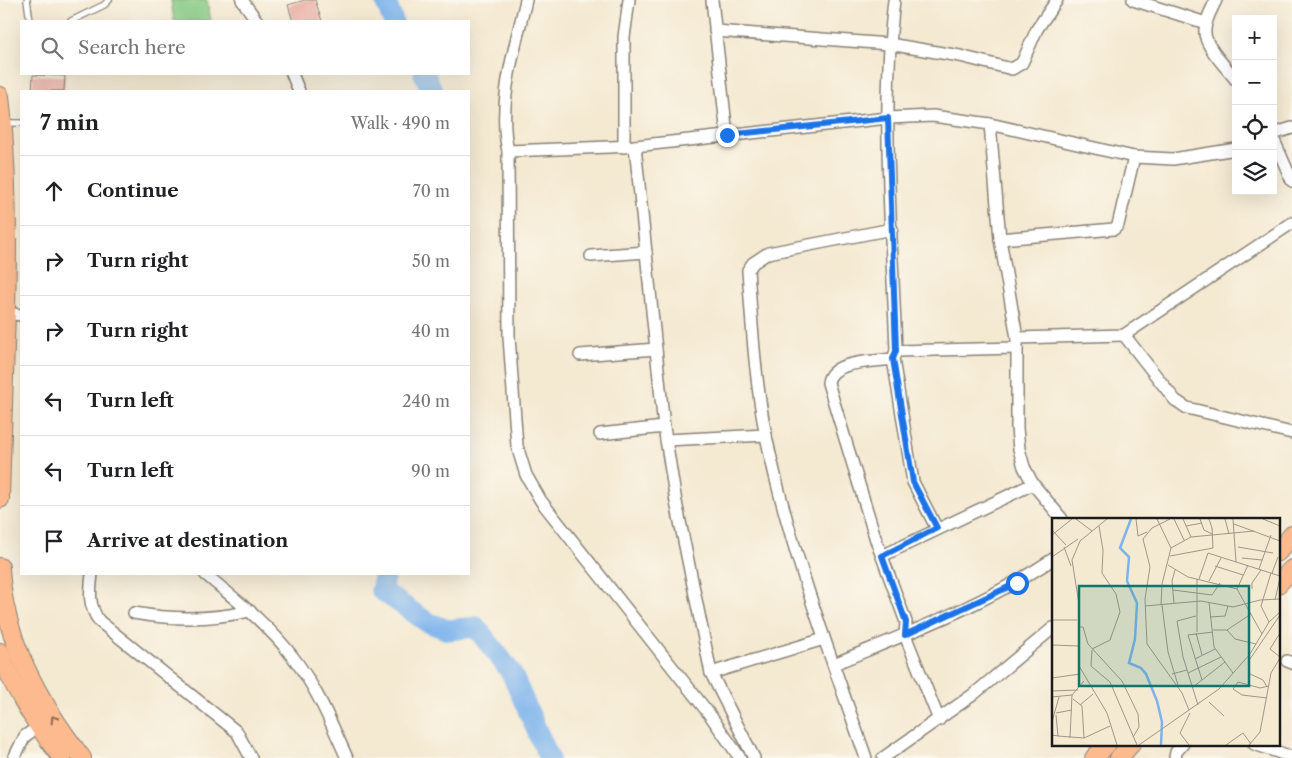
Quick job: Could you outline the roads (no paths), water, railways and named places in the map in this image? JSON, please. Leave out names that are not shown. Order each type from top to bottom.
[{"type":"main road","points":[[0,96],[13,314],[0,454],[0,499]]},
{"type":"main road","points":[[1280,550],[1292,535]]},
{"type":"main road","points":[[0,567],[11,631],[30,678],[55,721],[82,758]]},
{"type":"main road","points":[[1280,582],[1292,569]]},
{"type":"main road","points":[[0,652],[4,677],[62,758]]},
{"type":"main road","points":[[1094,758],[1105,746]]},
{"type":"main road","points":[[1120,758],[1129,746]]},
{"type":"street","points":[[242,0],[256,20]]},
{"type":"street","points":[[526,0],[505,98],[504,135],[508,151],[509,337],[517,446],[526,475],[541,501],[710,715],[740,758]]},
{"type":"street","points":[[629,0],[624,37],[629,146],[646,252],[664,427],[676,502],[711,674],[754,758]]},
{"type":"street","points":[[712,0],[727,135]]},
{"type":"street","points":[[894,0],[889,44],[888,118],[895,355],[913,482],[937,528]]},
{"type":"street","points":[[715,31],[889,44],[960,56],[1012,69],[1022,63],[1037,29],[1057,0]]},
{"type":"street","points":[[1133,0],[1206,23]]},
{"type":"street","points":[[1216,0],[1204,32],[1206,41],[1232,75]]},
{"type":"street","points":[[292,75],[299,90]]},
{"type":"street","points":[[508,151],[629,146],[888,118],[933,116],[990,124],[1134,156],[1173,159],[1232,150]]},
{"type":"street","points":[[990,124],[1000,239],[1017,343],[1018,435],[1024,467],[1033,484],[1061,518]]},
{"type":"street","points":[[1277,134],[1292,128]]},
{"type":"street","points":[[1277,145],[1292,181]]},
{"type":"street","points":[[1000,239],[1114,229],[1118,225],[1134,156]]},
{"type":"street","points":[[939,720],[905,635],[906,622],[882,556],[828,383],[829,376],[833,370],[841,366],[895,355],[1124,335],[1292,222]]},
{"type":"street","points":[[866,758],[791,538],[766,435],[751,322],[748,270],[752,263],[768,253],[892,229]]},
{"type":"street","points":[[591,256],[646,252]]},
{"type":"street","points":[[1124,335],[1175,400],[1187,408],[1292,433]]},
{"type":"street","points":[[580,355],[656,349]]},
{"type":"street","points":[[600,434],[664,427]]},
{"type":"street","points":[[666,440],[766,435]]},
{"type":"street","points":[[882,556],[937,528],[1033,484]]},
{"type":"street","points":[[834,664],[905,635],[1017,583],[1052,559]]},
{"type":"street","points":[[92,575],[89,598],[92,610],[99,621],[237,732],[251,758]]},
{"type":"street","points":[[206,575],[250,611],[292,655],[308,677],[347,758]]},
{"type":"street","points":[[134,612],[178,619],[232,615],[250,611]]},
{"type":"street","points":[[883,758],[939,720],[1052,629]]},
{"type":"street","points":[[711,674],[824,638]]},
{"type":"street","points":[[14,758],[25,736],[38,727]]},
{"type":"street","points":[[1175,758],[1176,752],[1181,746]]},
{"type":"street","points":[[1260,746],[1292,757]]},
{"type":"lane","points":[[27,0],[30,20]]},
{"type":"lane","points":[[74,20],[104,6],[109,0]]},
{"type":"lane","points":[[3,124],[20,122]]},
{"type":"waterway","points":[[385,0],[393,20]]},
{"type":"waterway","points":[[425,75],[432,90]]},
{"type":"waterway","points":[[385,575],[381,590],[427,622],[448,630],[476,627],[511,672],[549,758]]}]
